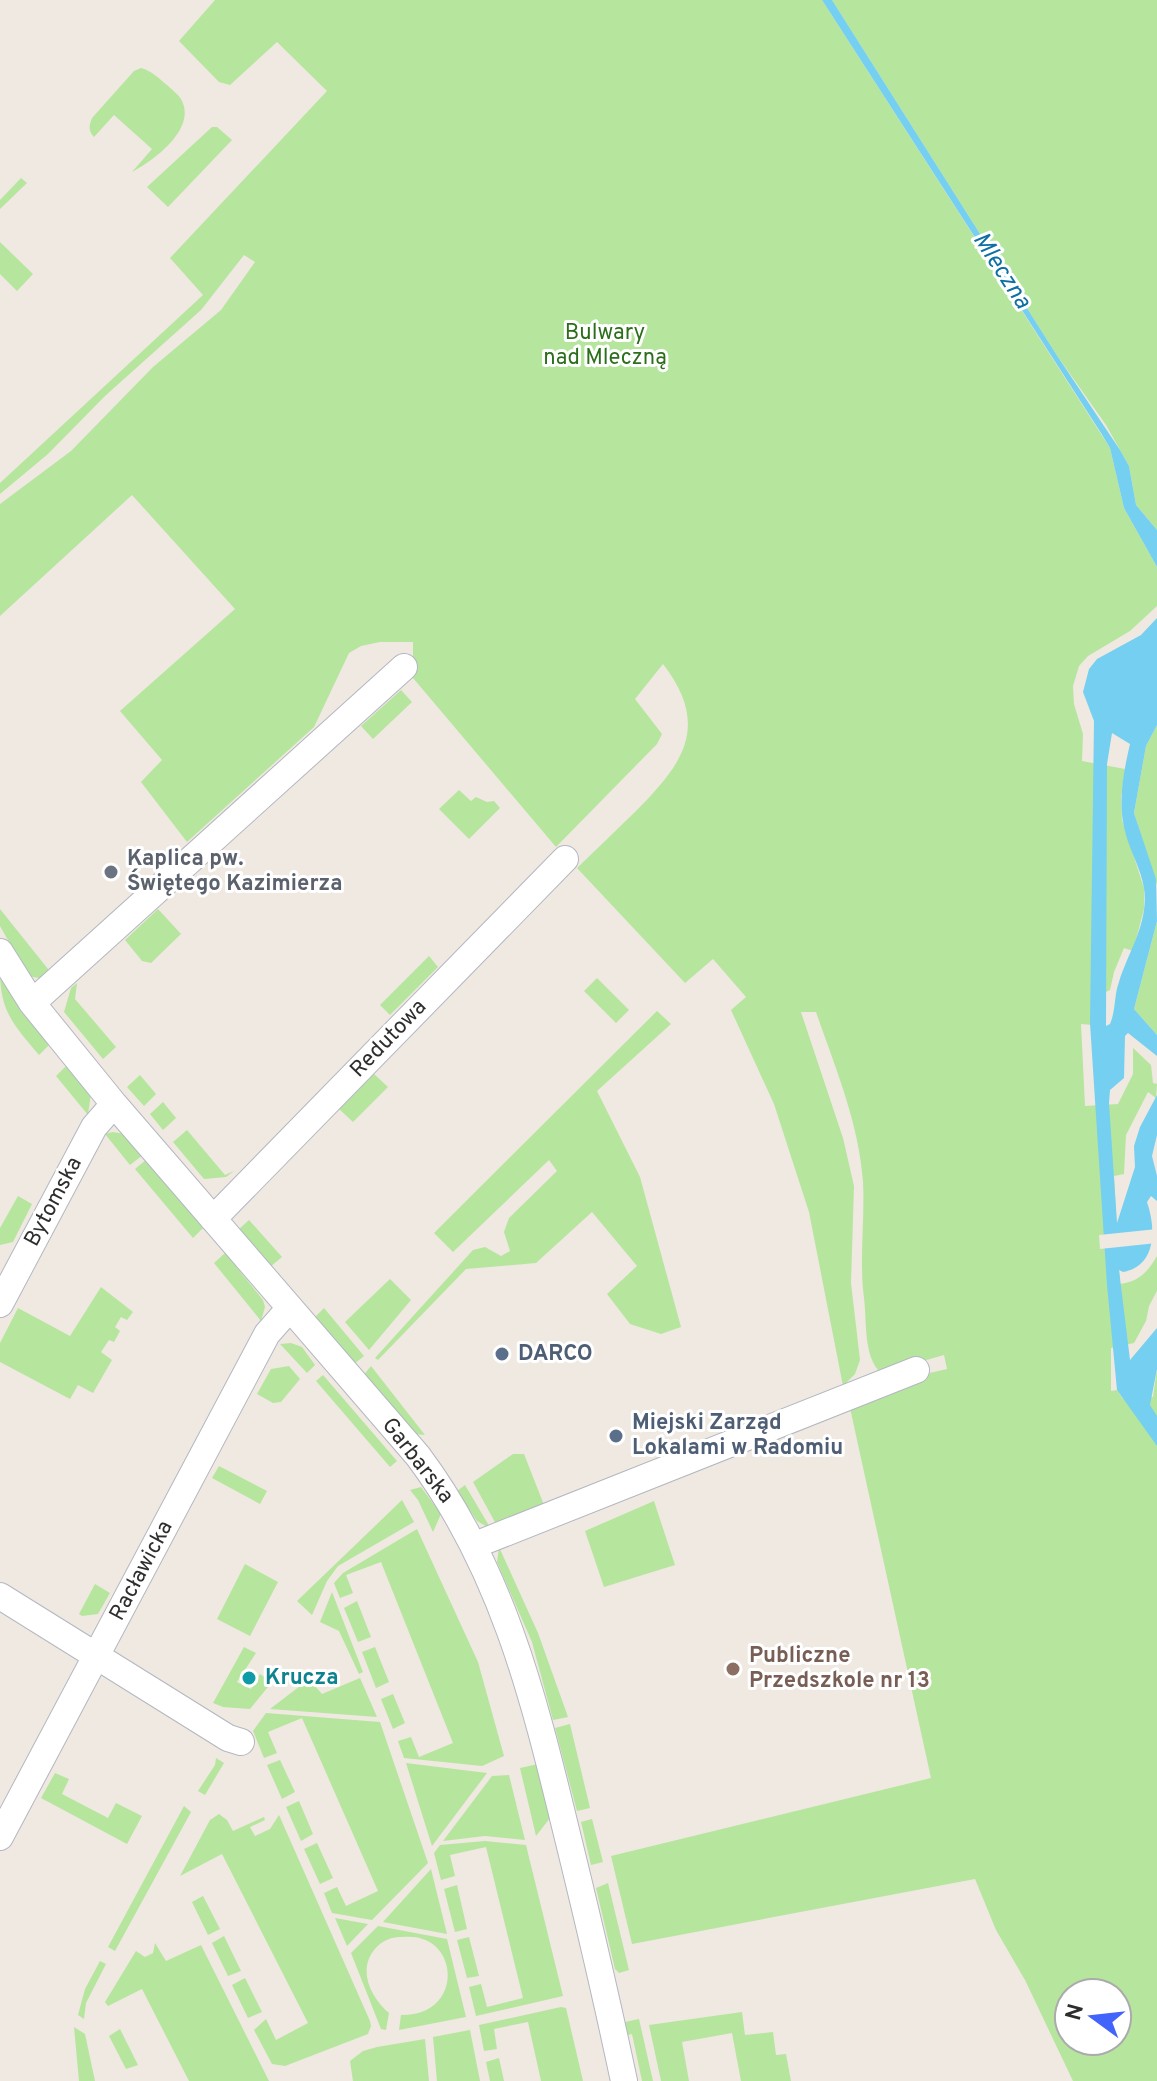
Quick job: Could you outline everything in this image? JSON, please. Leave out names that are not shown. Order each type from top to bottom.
[{"type":"street","points":[[32,1003],[404,667]]},
{"type":"street","name":"Redutowa","points":[[213,1219],[565,859]]},
{"type":"street","name":"Garbarska","points":[[0,952],[32,1003],[114,1104],[418,1456],[445,1493],[475,1545],[508,1625],[536,1707],[624,2081]]},
{"type":"street","name":"Bytomska","points":[[0,1304],[94,1127],[114,1104]]},
{"type":"street","name":"Racławicka","points":[[0,1837],[267,1334],[289,1309]]},
{"type":"street","points":[[475,1545],[916,1370]]},
{"type":"street","points":[[0,1596],[228,1738],[241,1742]]},
{"type":"green space","name":"Bulwary nad Mleczną","points":[[215,0],[822,0],[1110,448],[1124,508],[1157,567],[1157,606],[1130,631],[1088,656],[1079,666],[1073,686],[1074,704],[1083,734],[1082,761],[1125,769],[1122,820],[1144,888],[1144,909],[1133,951],[1124,948],[1110,990],[1106,992],[1105,1026],[1081,1024],[1085,1106],[1118,1104],[1133,1074],[1133,1048],[1151,1065],[1153,1083],[1157,1084],[1156,1098],[1148,1092],[1126,1135],[1124,1174],[1114,1176],[1120,1284],[1142,1275],[1157,1256],[1157,1291],[1134,1343],[1111,1348],[1111,1391],[1117,1390],[1123,1399],[1153,1397],[1157,1369],[1157,2081],[1073,2081],[1062,2057],[1133,2057],[1133,1977],[1053,1977],[1053,2039],[1025,1980],[996,1930],[975,1879],[632,1944],[611,1856],[931,1778],[850,1408],[912,1377],[947,1369],[944,1355],[881,1373],[871,1358],[863,1284],[861,1160],[845,1096],[816,1012],[801,1012],[843,1138],[854,1186],[851,1283],[860,1360],[855,1374],[843,1386],[809,1212],[774,1104],[731,1010],[746,997],[713,959],[685,983],[577,868],[652,794],[678,760],[688,725],[686,707],[678,686],[663,664],[635,699],[662,734],[657,744],[556,847],[413,678],[413,642],[380,642],[361,646],[349,653],[314,727],[187,842],[141,782],[162,760],[120,711],[235,609],[132,495],[0,616],[0,504],[71,451],[153,367],[221,310],[255,262],[244,255],[201,310],[105,396],[48,454],[0,494],[0,483],[203,295],[170,258],[327,91],[277,42],[230,85],[219,82],[179,41]]},
{"type":"green space","points":[[832,0],[1157,0],[1157,530],[1136,505],[1129,466],[1106,425],[1056,354]]},
{"type":"green space","points":[[141,68],[155,75],[176,93],[185,110],[179,132],[171,143],[132,172],[152,149],[114,115],[94,137],[90,126],[92,118],[134,71]]},
{"type":"green space","points":[[212,127],[217,127],[232,140],[168,207],[147,187]]},
{"type":"green space","points":[[21,178],[27,183],[0,209],[0,200]]},
{"type":"green space","points":[[0,242],[33,274],[17,291],[0,274]]},
{"type":"green space","points":[[401,690],[412,702],[373,739],[361,726]]},
{"type":"green space","points":[[1157,725],[1157,885],[1134,813],[1146,746]]},
{"type":"green space","points":[[459,790],[471,801],[476,797],[487,802],[494,801],[500,808],[469,839],[439,809]]},
{"type":"green space","points":[[0,909],[52,974],[44,979],[28,976],[0,926]]},
{"type":"green space","points":[[158,909],[181,934],[151,963],[142,961],[125,940]]},
{"type":"green space","points":[[1157,921],[1157,1035],[1134,1009]]},
{"type":"green space","points":[[429,956],[438,967],[390,1015],[380,1005]]},
{"type":"green space","points":[[0,971],[51,1043],[39,1055],[10,1017],[3,997]]},
{"type":"green space","points":[[597,978],[629,1010],[616,1023],[584,991]]},
{"type":"green space","points":[[77,983],[75,999],[116,1047],[103,1059],[64,1012],[71,988]]},
{"type":"green space","points":[[657,1011],[671,1024],[597,1091],[640,1177],[681,1327],[661,1334],[630,1324],[607,1294],[637,1266],[592,1212],[536,1263],[466,1269],[378,1360],[375,1358],[473,1250],[485,1247],[501,1256],[510,1251],[504,1232],[509,1218],[557,1171],[549,1160],[453,1252],[434,1233]]},
{"type":"green space","points":[[68,1064],[91,1093],[88,1115],[56,1076]]},
{"type":"green space","points":[[374,1074],[388,1087],[353,1122],[339,1109]]},
{"type":"green space","points":[[140,1075],[156,1094],[144,1106],[127,1087]]},
{"type":"green space","points":[[163,1102],[176,1118],[163,1130],[150,1114]]},
{"type":"green space","points":[[187,1130],[225,1175],[234,1171],[226,1177],[204,1179],[173,1142]]},
{"type":"green space","points":[[105,1134],[124,1134],[143,1155],[130,1165]]},
{"type":"green space","points":[[147,1159],[204,1227],[193,1238],[135,1169]]},
{"type":"green space","points":[[18,1196],[32,1204],[13,1242],[0,1245],[0,1228]]},
{"type":"green space","points":[[249,1220],[282,1257],[270,1267],[238,1230]]},
{"type":"green space","points":[[225,1253],[263,1300],[265,1307],[261,1321],[214,1263]]},
{"type":"green space","points":[[390,1279],[411,1300],[369,1350],[345,1322]]},
{"type":"green space","points":[[101,1287],[133,1312],[127,1320],[121,1317],[115,1327],[120,1331],[114,1342],[109,1340],[101,1352],[112,1360],[93,1393],[78,1385],[70,1399],[0,1362],[0,1343],[18,1308],[70,1336]]},
{"type":"green space","points":[[324,1308],[364,1356],[354,1364],[315,1317]]},
{"type":"green space","points":[[291,1343],[302,1347],[315,1365],[307,1373],[280,1344]]},
{"type":"green space","points":[[289,1366],[300,1379],[281,1402],[273,1403],[257,1394],[271,1369]]},
{"type":"green space","points":[[371,1366],[425,1435],[414,1434],[362,1377]]},
{"type":"green space","points":[[323,1375],[397,1461],[390,1467],[316,1381]]},
{"type":"green space","points":[[513,1454],[524,1454],[544,1505],[496,1524],[473,1482]]},
{"type":"green space","points":[[219,1466],[267,1491],[260,1504],[212,1478]]},
{"type":"green space","points":[[465,1485],[491,1529],[477,1521],[457,1491]]},
{"type":"green space","points":[[421,1487],[441,1514],[433,1532],[410,1490]]},
{"type":"green space","points":[[402,1500],[414,1522],[338,1566],[327,1581],[312,1615],[297,1601]]},
{"type":"green space","points":[[654,1501],[675,1565],[604,1587],[585,1531]]},
{"type":"green space","points":[[417,1529],[478,1662],[504,1756],[482,1766],[404,1758],[398,1741],[411,1737],[419,1757],[453,1743],[381,1562],[346,1575],[353,1593],[340,1598],[334,1583],[343,1573]]},
{"type":"green space","points":[[499,1547],[538,1633],[568,1717],[553,1720],[532,1642],[497,1562]]},
{"type":"green space","points":[[245,1564],[278,1582],[250,1636],[217,1619]]},
{"type":"green space","points":[[95,1584],[110,1593],[98,1614],[82,1616],[79,1614]]},
{"type":"green space","points":[[332,1592],[363,1672],[359,1674],[339,1631],[320,1622]]},
{"type":"green space","points":[[357,1601],[371,1637],[358,1642],[344,1608]]},
{"type":"green space","points":[[244,1647],[256,1653],[237,1682],[251,1689],[260,1674],[272,1682],[250,1709],[213,1703]]},
{"type":"green space","points":[[375,1647],[389,1682],[376,1688],[362,1652]]},
{"type":"green space","points":[[360,1678],[377,1717],[270,1709],[300,1686],[315,1686],[322,1694]]},
{"type":"green space","points":[[393,1694],[405,1723],[393,1729],[381,1699]]},
{"type":"green space","points":[[266,1713],[380,1722],[428,1863],[372,1920],[332,1913],[324,1893],[337,1887],[346,1906],[378,1891],[302,1718],[268,1732],[277,1753],[264,1758],[253,1731]]},
{"type":"green space","points":[[570,1724],[590,1808],[577,1811],[555,1728]]},
{"type":"green space","points":[[216,1758],[224,1763],[205,1795],[198,1791],[215,1765]]},
{"type":"green space","points":[[280,1760],[295,1792],[282,1799],[267,1765]]},
{"type":"green space","points":[[406,1763],[487,1773],[432,1846]]},
{"type":"green space","points":[[538,1764],[550,1818],[536,1836],[520,1768]]},
{"type":"green space","points":[[55,1773],[69,1779],[62,1794],[108,1818],[116,1803],[142,1816],[127,1844],[41,1798]]},
{"type":"green space","points":[[509,1775],[525,1840],[485,1836],[443,1841],[492,1776]]},
{"type":"green space","points":[[299,1801],[313,1834],[301,1841],[286,1807]]},
{"type":"green space","points":[[184,1806],[191,1812],[115,1951],[108,1947]]},
{"type":"green space","points":[[219,1814],[233,1831],[264,1817],[265,1820],[250,1827],[255,1836],[270,1829],[279,1815],[370,2021],[368,2034],[285,2066],[272,2064],[254,2030],[266,2019],[276,2040],[308,2023],[222,1854],[180,1876],[210,1820]]},
{"type":"green space","points":[[592,1819],[603,1862],[591,1865],[581,1822]]},
{"type":"green space","points":[[485,1841],[526,1845],[563,1996],[476,2016],[469,1987],[481,1984],[487,2007],[523,1998],[486,1847],[450,1855],[455,1876],[441,1880],[434,1853],[440,1845]]},
{"type":"green space","points":[[317,1843],[333,1878],[320,1884],[304,1849]]},
{"type":"green space","points":[[431,1869],[447,1934],[383,1922]]},
{"type":"green space","points":[[608,1883],[629,1970],[619,1973],[615,1969],[596,1888]]},
{"type":"green space","points":[[457,1885],[467,1929],[455,1932],[444,1889]]},
{"type":"green space","points":[[203,1896],[220,1929],[208,1935],[192,1902]]},
{"type":"green space","points":[[335,1918],[368,1924],[347,1946]]},
{"type":"green space","points":[[378,1926],[447,1939],[466,2017],[399,2030],[401,2015],[422,2012],[436,2003],[445,1990],[448,1974],[445,1960],[436,1947],[422,1939],[394,1938],[383,1942],[372,1952],[368,1961],[371,1989],[389,2013],[386,2030],[381,2029],[351,1953]]},
{"type":"green space","points":[[224,1936],[241,1971],[228,1976],[212,1943]]},
{"type":"green space","points":[[469,1937],[479,1976],[467,1978],[457,1940]]},
{"type":"green space","points":[[155,1943],[166,1961],[201,1945],[269,2081],[189,2081],[142,1989],[108,2006],[105,2002],[136,1951],[145,1957],[153,1953]]},
{"type":"green space","points":[[100,1961],[106,1964],[86,2003],[84,2019],[78,2015],[85,1989]]},
{"type":"green space","points":[[245,1978],[262,2012],[248,2018],[232,1985]]},
{"type":"green space","points":[[566,2008],[583,2081],[541,2081],[528,2022],[494,2029],[497,2049],[484,2051],[479,2025]]},
{"type":"green space","points":[[742,2012],[745,2035],[773,2032],[776,2055],[786,2054],[791,2081],[741,2081],[732,2033],[682,2042],[689,2081],[661,2081],[649,2025]]},
{"type":"green space","points":[[639,2019],[653,2081],[642,2081],[632,2034],[628,2035],[625,2022]]},
{"type":"green space","points":[[74,2027],[85,2034],[95,2081],[79,2081]]},
{"type":"green space","points":[[120,2029],[138,2065],[126,2069],[109,2036]]},
{"type":"green space","points":[[470,2030],[480,2081],[437,2081],[433,2037]]},
{"type":"green space","points":[[425,2039],[429,2081],[353,2081],[350,2061],[363,2051]]},
{"type":"green space","points":[[499,2058],[504,2081],[490,2081],[486,2062]]},
{"type":"water","name":"Mleczna","points":[[822,0],[832,0],[1120,450],[1129,466],[1136,505],[1157,530],[1157,567],[1124,508],[1110,448]]},
{"type":"water","points":[[1157,618],[1157,725],[1146,746],[1134,813],[1156,879],[1157,921],[1134,1009],[1157,1035],[1157,1056],[1128,1033],[1125,1036],[1124,1078],[1110,1090],[1109,1103],[1117,1223],[1135,1167],[1134,1146],[1157,1095],[1157,1135],[1152,1156],[1157,1176],[1157,1201],[1151,1196],[1147,1202],[1152,1223],[1151,1244],[1142,1262],[1123,1272],[1119,1270],[1130,1360],[1157,1328],[1157,1369],[1150,1405],[1157,1416],[1157,1446],[1117,1390],[1090,1023],[1094,721],[1083,692],[1089,669],[1097,659],[1141,635]],"holes":[[[1112,733],[1130,744],[1121,801],[1126,835],[1143,881],[1144,913],[1117,987],[1112,1019],[1106,1026],[1107,764]]]},
{"type":"pier","points":[[1157,1229],[1157,1243],[1100,1249],[1099,1235]]},
{"type":"place","name":"Kaplica pw. Świętego Kazimierza","points":[[111,872]]},
{"type":"place","name":"DARCO","points":[[502,1354]]},
{"type":"place","name":"Miejski Zarząd Lokalami w Radomiu","points":[[616,1436]]},
{"type":"place","name":"Publiczne Przedszkole nr 13","points":[[733,1669]]},
{"type":"place","name":"Krucza","points":[[249,1678]]}]
